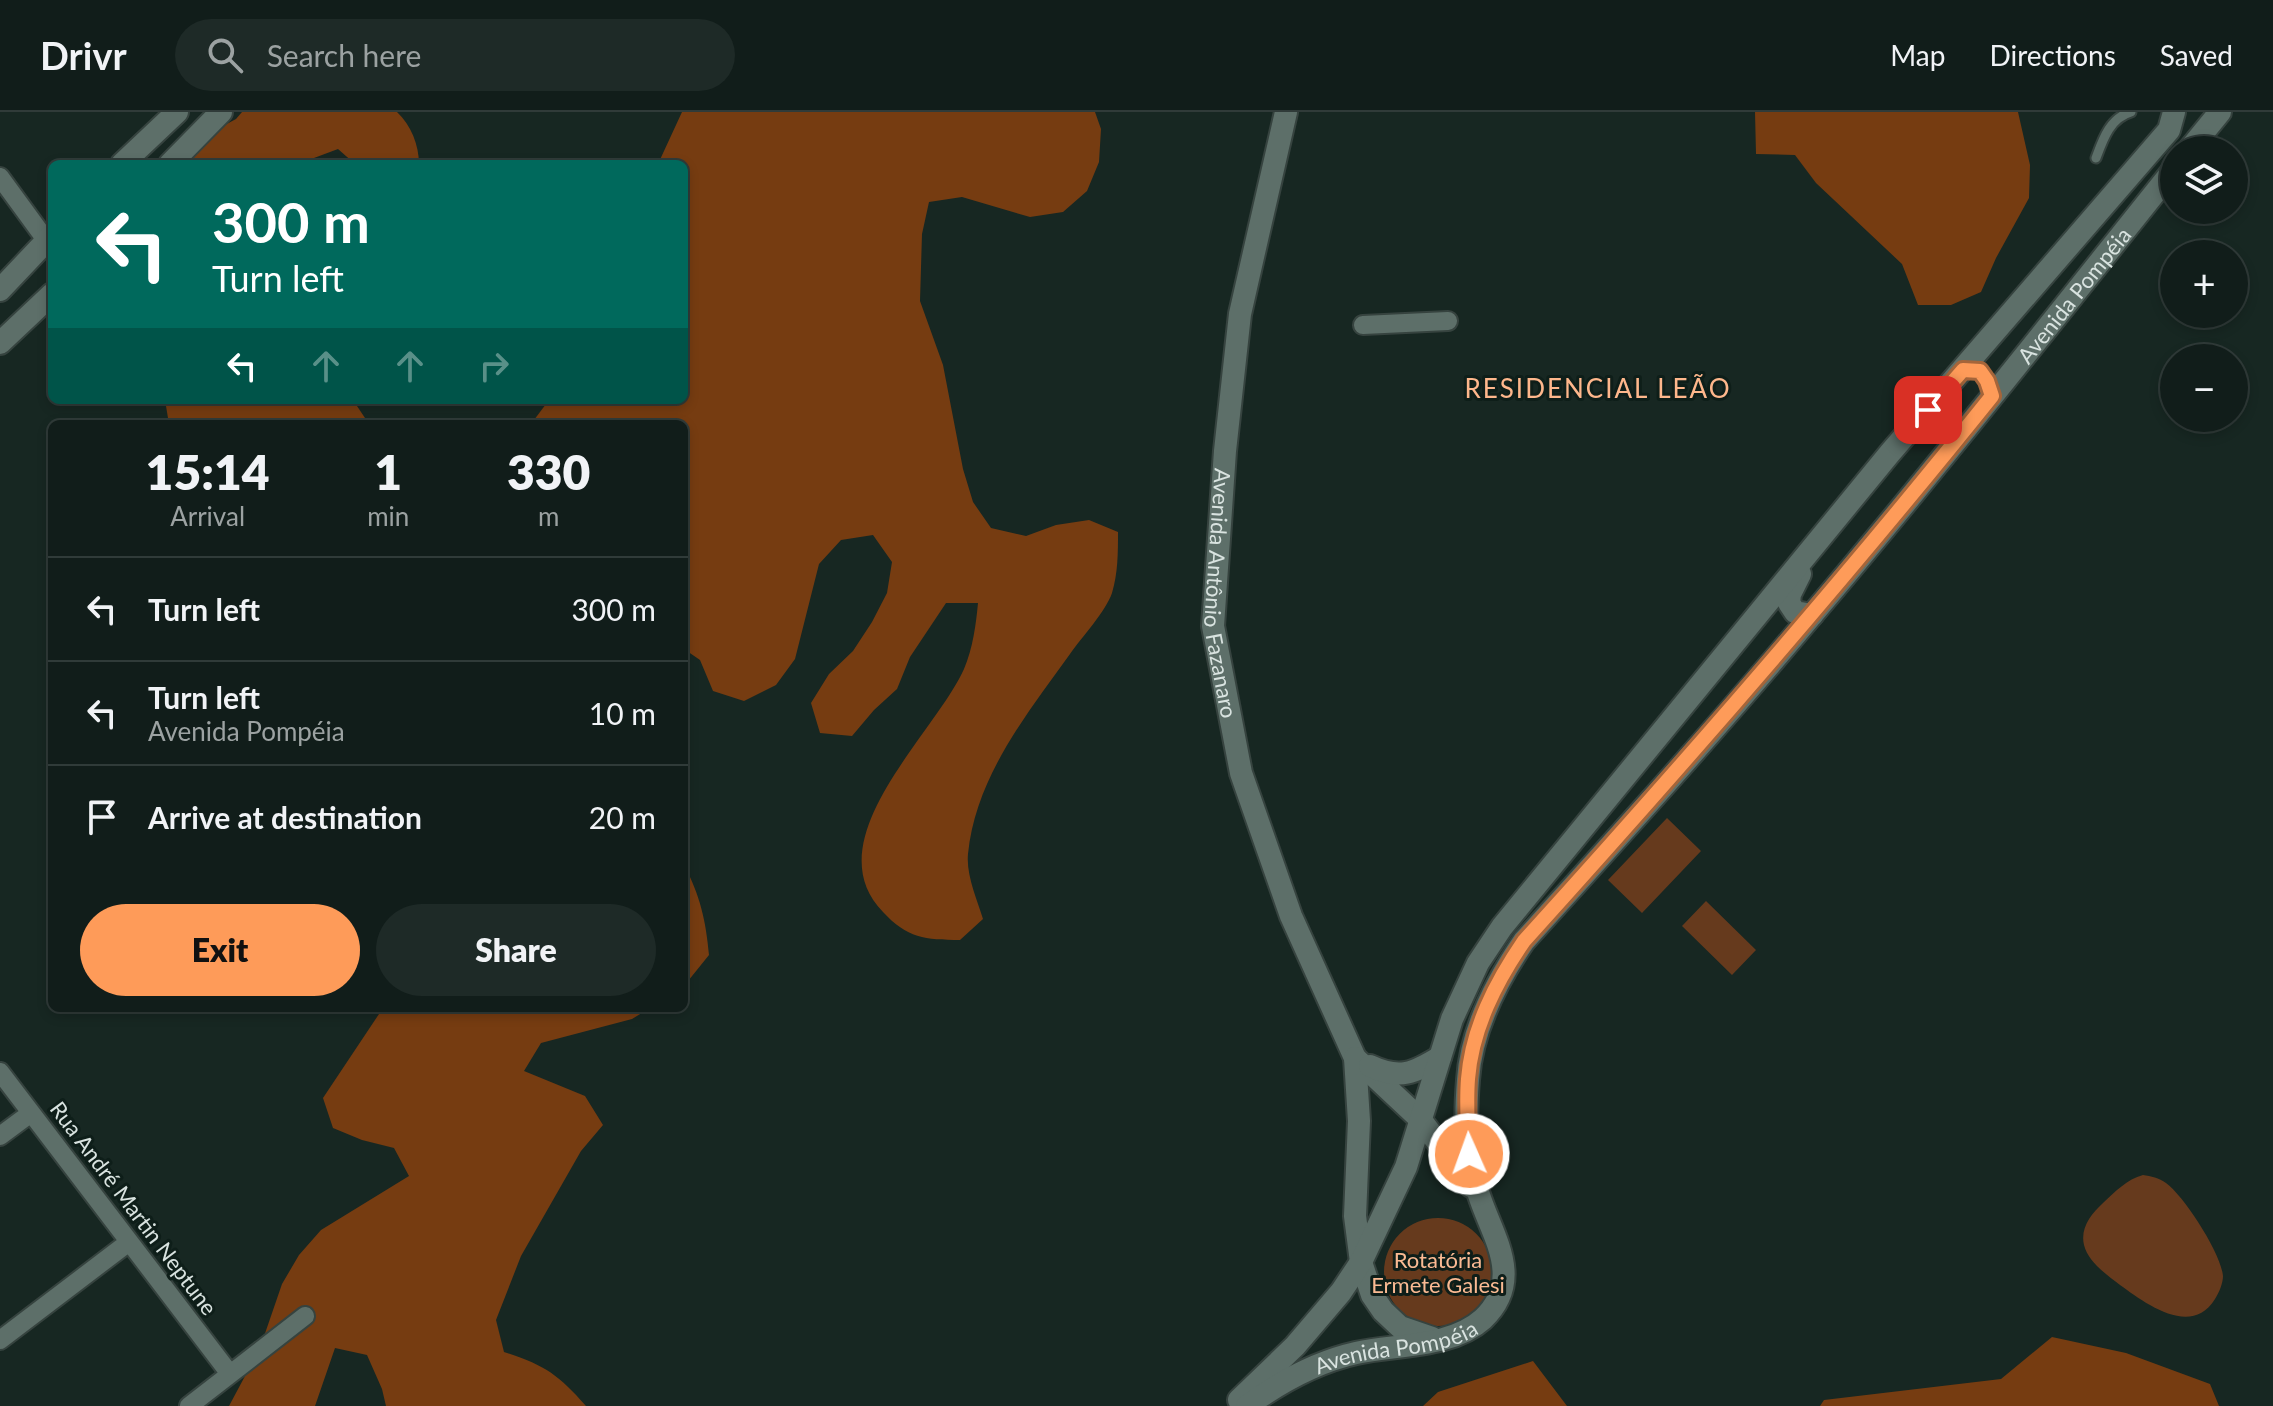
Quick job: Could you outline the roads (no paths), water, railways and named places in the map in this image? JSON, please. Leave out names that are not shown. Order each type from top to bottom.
[{"type":"main road","points":[[126,160],[177,112]]},
{"type":"main road","points":[[174,160],[221,112]]},
{"type":"main road","name":"Avenida Antônio Fazanaro","points":[[1286,112],[1240,314],[1225,451],[1213,626],[1241,773],[1291,916],[1355,1058],[1359,1121],[1355,1216],[1361,1262],[1372,1295],[1400,1327],[1422,1336],[1445,1337]]},
{"type":"main road","name":"Avenida Pompéia","points":[[1233,1406],[1295,1346],[1341,1292],[1361,1262],[1406,1167],[1440,1057],[1466,987],[1502,927],[1890,453],[2169,130],[2174,112]]},
{"type":"main road","points":[[2200,136],[2220,112]]},
{"type":"main road","name":"Avenida Pompéia","points":[[1247,1406],[1319,1364],[1357,1353],[1445,1337],[1475,1326],[1487,1316],[1502,1288],[1503,1257],[1479,1196],[1469,1154],[1468,1079],[1481,1022],[1508,965],[1524,941],[1674,776],[1812,615],[2160,186]]},
{"type":"main road","points":[[0,290],[48,238]]},
{"type":"main road","points":[[0,343],[48,298]]},
{"type":"main road","points":[[1963,370],[1980,371],[1992,396]]},
{"type":"main road","points":[[1812,615],[1795,612],[1789,603],[1790,594],[1814,549]]},
{"type":"main road","points":[[1355,1058],[1395,1075],[1419,1070],[1440,1057]]},
{"type":"main road","name":"Avenida Antônio Fazanaro","points":[[1355,1058],[1420,1119],[1479,1196]]},
{"type":"street","points":[[0,177],[48,236]]},
{"type":"street","points":[[1363,325],[1448,321]]},
{"type":"street","name":"Rua André Martin Neptune","points":[[0,1072],[230,1374]]},
{"type":"street","points":[[0,1136],[31,1113]]},
{"type":"street","points":[[0,1340],[129,1242]]},
{"type":"street","points":[[189,1406],[305,1316]]},
{"type":"lane","points":[[2096,158],[2105,132],[2123,114],[2131,112]]},
{"type":"district","name":"RESIDENCIAL LEÃO","points":[[1598,388]]},
{"type":"park label","name":"Rotatória Ermete Galesi","points":[[1438,1272]]}]
